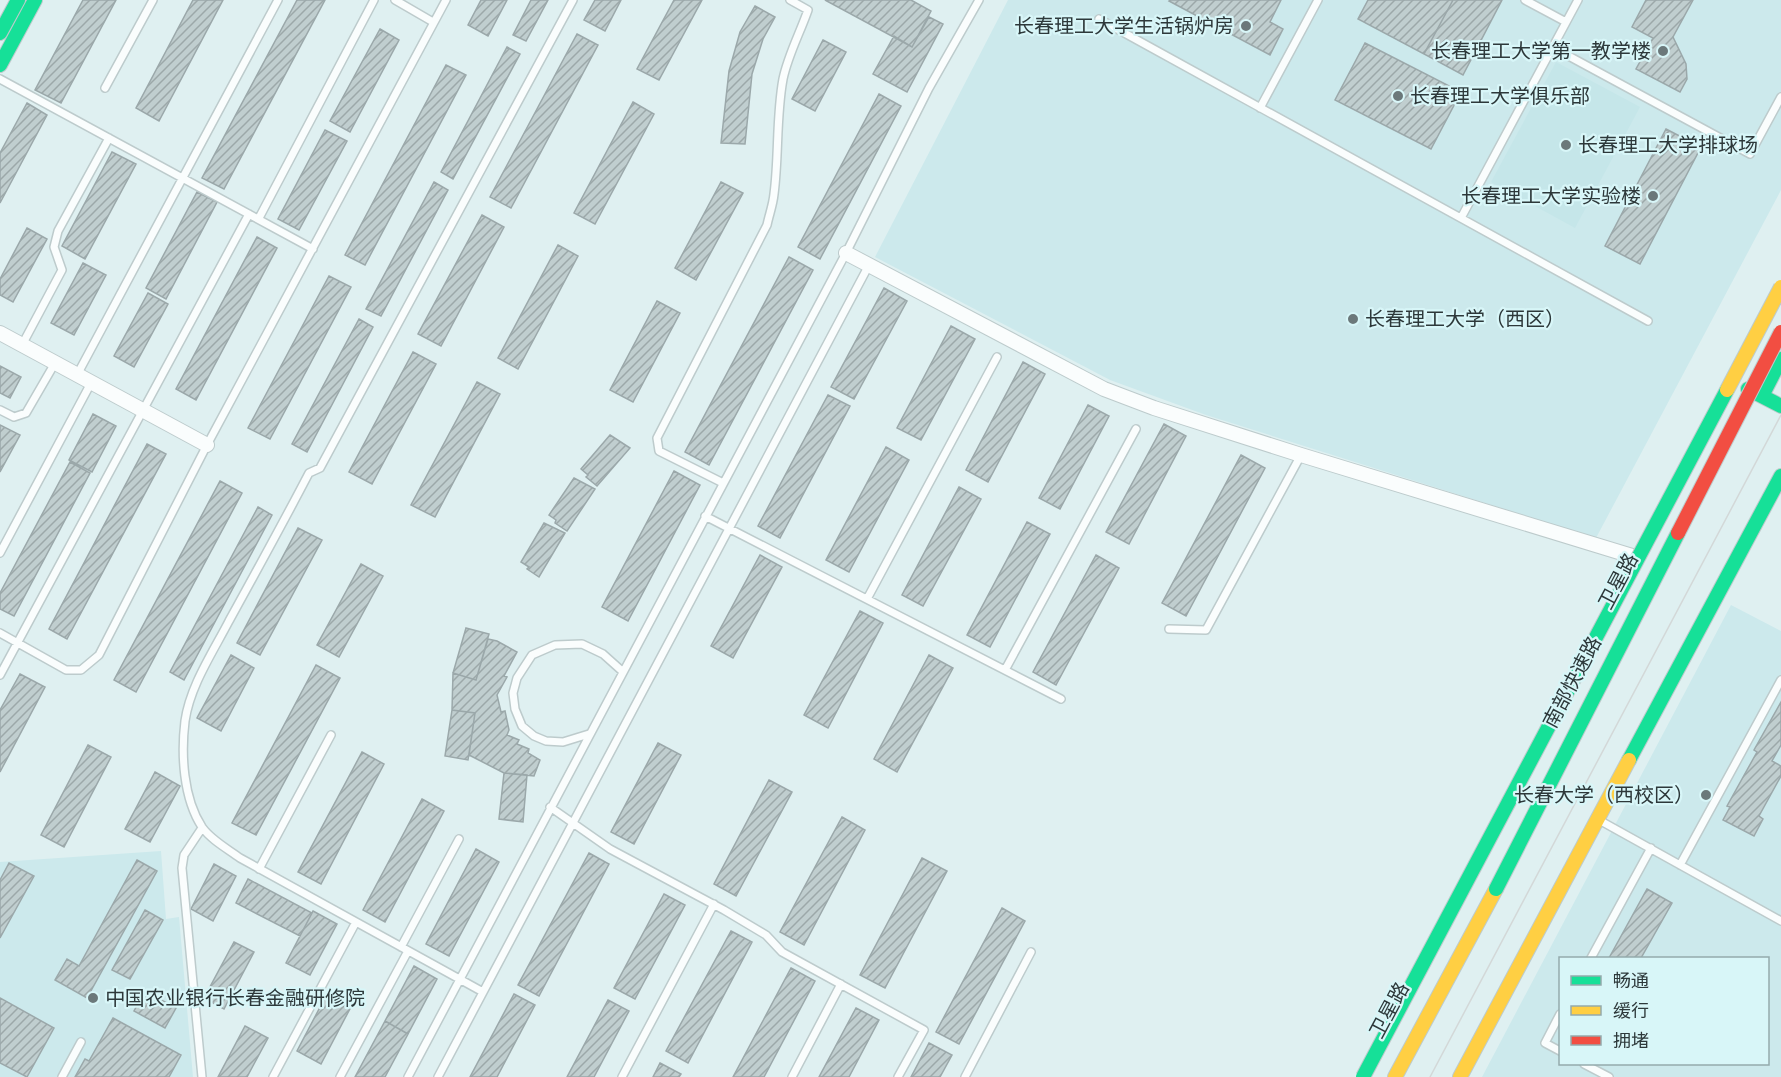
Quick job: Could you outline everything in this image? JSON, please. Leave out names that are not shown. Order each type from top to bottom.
[{"type":"main road","points":[[0,33],[18,0]]},
{"type":"main road","points":[[0,65],[35,0]]},
{"type":"main road","name":"卫星路","points":[[1353,1077],[1781,275]]},
{"type":"main road","name":"南部快速路","points":[[1363,1077],[1781,286]]},
{"type":"main road","name":"南部快速路","points":[[1395,1077],[1496,889],[1781,332]]},
{"type":"main road","name":"卫星路","points":[[1390,1077],[1781,359]]},
{"type":"main road","points":[[1727,378],[1781,406]]},
{"type":"main road","points":[[1460,1077],[1781,476]]},
{"type":"main road","points":[[1408,1077],[1496,889]]},
{"type":"street","points":[[846,253],[1104,389],[1154,408],[1301,455],[1632,556]]},
{"type":"street","points":[[0,333],[207,445]]},
{"type":"lane","points":[[105,88],[153,0]]},
{"type":"lane","points":[[77,375],[278,0]]},
{"type":"lane","points":[[259,218],[374,0]]},
{"type":"lane","points":[[395,0],[433,22]]},
{"type":"lane","points":[[0,633],[66,670],[81,670],[99,655],[207,445],[446,0]]},
{"type":"lane","points":[[483,992],[259,869],[232,853],[202,828],[192,807],[186,779],[185,720],[194,691],[309,473],[320,468],[573,0]]},
{"type":"lane","points":[[723,483],[659,451],[657,438],[767,225],[774,196],[783,78],[808,10],[790,0]]},
{"type":"lane","points":[[408,1077],[846,253],[929,88],[979,0]]},
{"type":"lane","points":[[1260,108],[1318,0]]},
{"type":"lane","points":[[1525,0],[1566,22]]},
{"type":"lane","points":[[1461,218],[1578,0]]},
{"type":"lane","points":[[1099,19],[1648,321]]},
{"type":"lane","points":[[1552,47],[1750,154],[1781,97]]},
{"type":"lane","points":[[0,79],[313,249]]},
{"type":"lane","points":[[22,345],[62,270],[54,247],[58,231],[109,138]]},
{"type":"lane","points":[[0,675],[249,214]]},
{"type":"lane","points":[[438,1077],[869,265]]},
{"type":"lane","points":[[867,599],[997,357]]},
{"type":"lane","points":[[0,410],[14,417],[26,413],[55,363]]},
{"type":"lane","points":[[0,553],[91,383]]},
{"type":"lane","points":[[1005,670],[1136,429]]},
{"type":"lane","points":[[1169,629],[1206,630],[1301,455]]},
{"type":"lane","points":[[705,516],[1062,699]]},
{"type":"lane","points":[[589,734],[563,742],[546,741],[534,736],[522,726],[515,709],[513,693],[517,678],[532,655],[555,645],[582,644],[603,654],[622,671]]},
{"type":"lane","points":[[1680,865],[1781,680]]},
{"type":"lane","points":[[259,869],[331,735]]},
{"type":"lane","points":[[550,807],[610,849],[714,904],[766,935],[782,952],[924,1030],[898,1077]]},
{"type":"lane","points":[[1597,819],[1781,921]]},
{"type":"lane","points":[[202,828],[184,855],[182,868],[184,909],[202,1077]]},
{"type":"lane","points":[[340,1077],[459,839]]},
{"type":"lane","points":[[1592,957],[1651,848]]},
{"type":"lane","points":[[622,1077],[714,904]]},
{"type":"lane","points":[[273,1077],[356,922]]},
{"type":"lane","points":[[965,1077],[1031,952]]},
{"type":"lane","points":[[792,1077],[841,984]]},
{"type":"lane","points":[[1559,1016],[1545,1043],[1559,1050]]},
{"type":"lane","points":[[62,1077],[81,1042]]},
{"type":"lane","points":[[1586,1065],[1609,1077]]},
{"type":"shaded area","name":"长春理工大学（西区）","points":[[1008,0],[1781,0],[1781,190],[1596,538],[1206,415],[1110,380],[875,257]]},
{"type":"shaded area","name":"长春理工大学排球场","points":[[1556,62],[1640,107],[1575,228],[1491,182]]},
{"type":"shaded area","name":"长春大学（西校区）","points":[[1731,605],[1781,631],[1781,1077],[1482,1077]]},
{"type":"shaded area","name":"中国农业银行长春金融研修院","points":[[161,851],[166,919],[179,917],[193,1077],[0,1077],[0,862]]},
{"type":"building","points":[[83,0],[116,0],[61,103],[35,90]]},
{"type":"building","points":[[193,0],[223,0],[159,121],[136,108]]},
{"type":"building","points":[[297,0],[325,0],[224,189],[202,178]]},
{"type":"building","points":[[481,0],[507,0],[488,36],[468,25]]},
{"type":"building","points":[[531,0],[548,0],[526,41],[513,35]]},
{"type":"building","points":[[595,0],[621,0],[605,31],[584,20]]},
{"type":"building","points":[[674,0],[702,0],[659,80],[637,69]]},
{"type":"building","points":[[825,0],[911,0],[931,11],[912,47]]},
{"type":"building","name":"长春理工大学生活锅炉房","points":[[1170,0],[1281,0],[1270,22],[1283,29],[1270,55]]},
{"type":"building","points":[[1368,0],[1453,0],[1424,54],[1358,19]]},
{"type":"building","points":[[1453,0],[1502,0],[1463,75],[1424,54]]},
{"type":"building","name":"长春理工大学第一教学楼","points":[[1646,0],[1693,0],[1673,37],[1686,64],[1687,79],[1680,92],[1636,69],[1653,38],[1632,27]]},
{"type":"building","points":[[755,6],[775,17],[763,39],[752,74],[745,144],[721,143],[729,71],[740,32]]},
{"type":"building","points":[[929,17],[943,24],[907,92],[873,74],[894,36],[912,47]]},
{"type":"building","points":[[380,29],[399,40],[350,132],[330,121]]},
{"type":"building","points":[[577,34],[598,45],[511,208],[490,197]]},
{"type":"building","points":[[823,40],[846,52],[815,111],[792,99]]},
{"type":"building","name":"长春理工大学俱乐部","points":[[1365,43],[1461,92],[1431,149],[1335,100]]},
{"type":"building","points":[[507,47],[520,54],[453,179],[441,172]]},
{"type":"building","points":[[446,65],[466,75],[365,265],[345,255]]},
{"type":"building","points":[[879,94],[901,106],[820,259],[798,247]]},
{"type":"building","points":[[633,102],[654,114],[595,224],[574,213]]},
{"type":"building","points":[[27,103],[47,115],[0,203],[0,153]]},
{"type":"building","name":"长春理工大学实验楼","points":[[1666,129],[1701,147],[1640,264],[1605,246]]},
{"type":"building","points":[[325,130],[347,141],[299,230],[278,219]]},
{"type":"building","points":[[112,152],[136,164],[85,259],[62,246]]},
{"type":"building","points":[[434,182],[448,190],[381,316],[366,309]]},
{"type":"building","points":[[721,182],[743,193],[696,280],[675,268]]},
{"type":"building","points":[[197,192],[217,202],[166,299],[146,288]]},
{"type":"building","points":[[482,215],[504,227],[441,346],[418,334]]},
{"type":"building","points":[[27,228],[47,239],[13,302],[0,295],[0,279]]},
{"type":"building","points":[[257,237],[277,248],[196,400],[176,389]]},
{"type":"building","points":[[558,245],[578,256],[518,369],[498,358]]},
{"type":"building","points":[[789,257],[813,270],[709,465],[685,452]]},
{"type":"building","points":[[83,263],[106,275],[74,335],[51,323]]},
{"type":"building","points":[[329,276],[351,287],[270,439],[248,428]]},
{"type":"building","points":[[884,288],[907,301],[854,399],[831,387]]},
{"type":"building","points":[[148,293],[168,304],[134,367],[114,356]]},
{"type":"building","points":[[657,301],[680,313],[633,402],[610,390]]},
{"type":"building","points":[[359,319],[373,327],[307,452],[292,444]]},
{"type":"building","points":[[951,326],[975,339],[921,440],[897,428]]},
{"type":"building","points":[[413,352],[436,364],[372,484],[349,472]]},
{"type":"building","points":[[1023,362],[1045,374],[988,482],[966,470]]},
{"type":"building","points":[[0,366],[21,377],[10,398],[0,393]]},
{"type":"building","points":[[477,382],[500,394],[435,517],[411,505]]},
{"type":"building","points":[[828,395],[850,406],[780,538],[758,526]]},
{"type":"building","points":[[1088,405],[1109,416],[1060,509],[1039,498]]},
{"type":"building","points":[[93,414],[116,426],[92,472],[69,460]]},
{"type":"building","points":[[1164,424],[1186,436],[1129,544],[1106,532]]},
{"type":"building","points":[[0,425],[20,435],[0,472]]},
{"type":"building","points":[[610,435],[630,448],[597,486],[586,477],[588,475],[581,469]]},
{"type":"building","points":[[147,444],[166,454],[67,639],[49,629]]},
{"type":"building","points":[[886,447],[909,460],[849,572],[826,560]]},
{"type":"building","points":[[1241,455],[1265,468],[1186,616],[1162,603]]},
{"type":"building","points":[[70,462],[90,473],[14,616],[0,609],[0,593]]},
{"type":"building","points":[[674,471],[700,485],[628,621],[602,607]]},
{"type":"building","points":[[574,478],[595,489],[567,531],[555,523],[556,520],[549,515]]},
{"type":"building","points":[[220,481],[242,493],[136,692],[114,680]]},
{"type":"building","points":[[959,487],[981,499],[923,606],[902,595]]},
{"type":"building","points":[[258,507],[272,515],[184,680],[170,672]]},
{"type":"building","points":[[1027,522],[1050,534],[990,647],[967,635]]},
{"type":"building","points":[[544,523],[565,533],[539,577],[521,562]]},
{"type":"building","points":[[298,528],[322,540],[260,655],[237,643]]},
{"type":"building","points":[[760,555],[782,567],[733,658],[711,646]]},
{"type":"building","points":[[1096,555],[1119,568],[1056,685],[1033,672]]},
{"type":"building","points":[[361,564],[383,576],[339,657],[317,645]]},
{"type":"building","points":[[860,611],[883,623],[828,728],[804,715]]},
{"type":"building","points":[[466,628],[489,634],[476,680],[453,673]]},
{"type":"building","points":[[488,639],[497,641],[517,652],[497,695],[501,712],[505,711],[509,730],[507,735],[519,740],[517,744],[529,749],[528,753],[540,760],[534,776],[504,773],[469,755],[475,713],[452,710],[453,673],[476,680]]},
{"type":"building","points":[[231,655],[254,668],[221,731],[197,718]]},
{"type":"building","points":[[929,655],[953,668],[897,772],[874,759]]},
{"type":"building","points":[[316,665],[340,678],[256,835],[232,823]]},
{"type":"building","points":[[20,674],[45,687],[0,772],[0,710]]},
{"type":"building","points":[[1781,702],[1781,745],[1772,761],[1781,766],[1781,776],[1759,816],[1763,819],[1754,836],[1723,820],[1730,807],[1727,806],[1757,752],[1754,750]]},
{"type":"building","points":[[452,710],[475,713],[468,760],[445,756]]},
{"type":"building","points":[[658,743],[681,755],[634,844],[611,832]]},
{"type":"building","points":[[88,745],[111,757],[64,847],[41,835]]},
{"type":"building","points":[[362,752],[384,764],[321,884],[298,872]]},
{"type":"building","points":[[155,772],[180,786],[150,842],[125,829]]},
{"type":"building","points":[[504,773],[527,775],[523,822],[499,819]]},
{"type":"building","points":[[769,780],[792,792],[736,896],[714,884]]},
{"type":"building","points":[[422,799],[444,811],[385,922],[363,910]]},
{"type":"building","points":[[842,817],[865,830],[804,945],[780,932]]},
{"type":"building","points":[[476,849],[499,862],[449,956],[426,944]]},
{"type":"building","points":[[589,853],[609,864],[539,996],[518,985]]},
{"type":"building","points":[[922,858],[947,871],[885,988],[860,975]]},
{"type":"building","points":[[137,860],[157,871],[87,998],[55,980],[67,959],[79,966]]},
{"type":"building","points":[[9,863],[34,876],[0,938],[0,880]]},
{"type":"building","points":[[214,864],[236,876],[213,921],[191,909]]},
{"type":"building","points":[[248,879],[312,913],[300,936],[236,903]]},
{"type":"building","points":[[1647,889],[1672,903],[1642,957],[1610,957]]},
{"type":"building","points":[[664,894],[685,905],[635,999],[614,988]]},
{"type":"building","points":[[1002,908],[1025,921],[959,1044],[936,1032]]},
{"type":"building","points":[[145,910],[163,920],[130,979],[112,970]]},
{"type":"building","points":[[313,911],[337,924],[310,975],[286,963]]},
{"type":"building","points":[[731,931],[752,942],[688,1063],[666,1051]]},
{"type":"building","points":[[234,942],[254,952],[224,1009],[204,998]]},
{"type":"building","points":[[414,966],[437,979],[408,1034],[385,1021]]},
{"type":"building","points":[[791,968],[815,981],[764,1077],[733,1077]]},
{"type":"building","points":[[329,990],[353,1003],[321,1064],[297,1051]]},
{"type":"building","points":[[145,991],[176,1008],[165,1028],[134,1011]]},
{"type":"building","points":[[514,994],[535,1005],[497,1077],[470,1077]]},
{"type":"building","points":[[0,998],[54,1028],[27,1077],[0,1063]]},
{"type":"building","points":[[608,1000],[629,1011],[594,1077],[567,1077]]},
{"type":"building","points":[[856,1008],[879,1020],[849,1077],[819,1077]]},
{"type":"building","points":[[113,1018],[181,1055],[169,1077],[75,1077],[85,1059],[89,1061]]},
{"type":"building","points":[[385,1021],[408,1034],[385,1077],[355,1077]]},
{"type":"building","points":[[245,1026],[268,1038],[247,1077],[218,1077]]},
{"type":"building","points":[[929,1043],[952,1055],[940,1077],[911,1077]]},
{"type":"building","points":[[660,1063],[681,1074],[679,1077],[653,1077]]},
{"type":"tram line","points":[[1430,1077],[1781,415]]},
{"type":"traffic: fast","points":[[0,33],[18,0]]},
{"type":"traffic: fast","points":[[0,65],[35,0]]},
{"type":"traffic: fast","points":[[1764,392],[1781,359]]},
{"type":"traffic: fast","points":[[1748,389],[1781,406]]},
{"type":"traffic: fast","points":[[1363,1077],[1727,390]]},
{"type":"traffic: fast","points":[[1629,760],[1781,476]]},
{"type":"traffic: fast","points":[[1496,889],[1678,533]]},
{"type":"traffic: slow","points":[[1727,390],[1781,287]]},
{"type":"traffic: slow","points":[[1460,1077],[1629,760]]},
{"type":"traffic: slow","points":[[1395,1077],[1496,889]]},
{"type":"traffic: jam","points":[[1678,533],[1781,332]]},
{"type":"place","name":"长春理工大学生活锅炉房","points":[[1246,26]]},
{"type":"place","name":"长春理工大学第一教学楼","points":[[1663,51]]},
{"type":"place","name":"长春理工大学俱乐部","points":[[1398,96]]},
{"type":"place","name":"长春理工大学排球场","points":[[1566,145]]},
{"type":"place","name":"长春理工大学实验楼","points":[[1653,196]]},
{"type":"place","name":"长春理工大学（西区）","points":[[1353,319]]},
{"type":"place","name":"长春大学（西校区）","points":[[1706,795]]},
{"type":"place","name":"中国农业银行长春金融研修院","points":[[93,998]]}]
